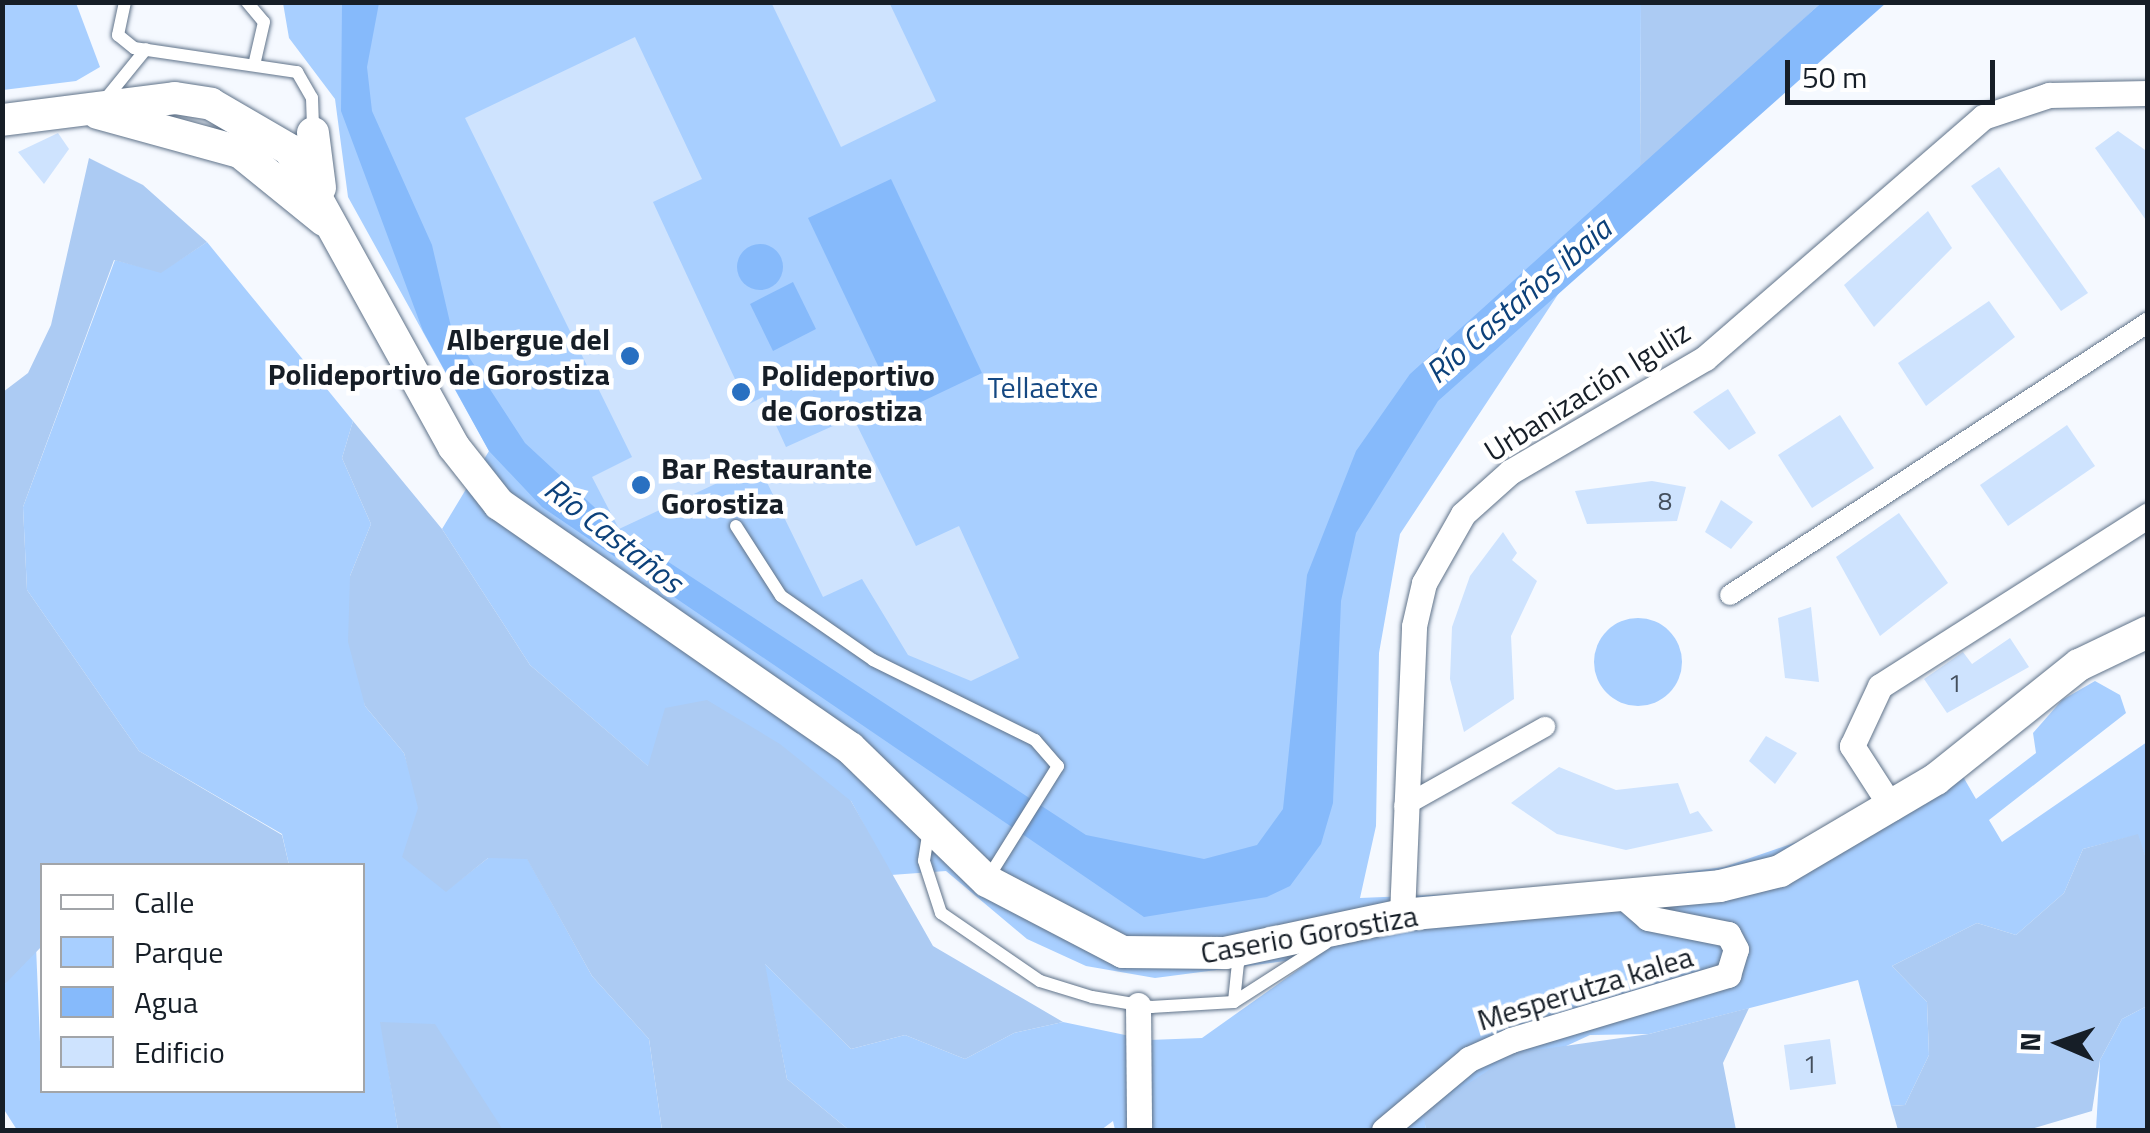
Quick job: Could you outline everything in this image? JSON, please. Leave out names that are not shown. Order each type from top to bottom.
[{"type":"street","name":"Urbanización Iguliz","points":[[1402,915],[1404,806],[1424,583],[1483,494],[1705,358],[1983,117],[2049,95],[2148,93]]},
{"type":"street","points":[[2,120],[101,109],[182,117],[262,151],[301,141]]},
{"type":"street","name":"Caserio Gorostiza","points":[[101,109],[240,152],[331,219]]},
{"type":"street","name":"Caserio Gorostiza","points":[[301,141],[331,219],[454,447],[499,504],[850,748],[987,880],[1090,942],[1161,957],[1225,954],[1402,915],[1620,894],[1780,871],[1892,808],[2079,665],[2148,632]]},
{"type":"street","points":[[1730,595],[2148,322]]},
{"type":"street","points":[[1892,808],[1852,746],[1880,686],[2148,515]]},
{"type":"street","points":[[1404,806],[1545,727]]},
{"type":"street","name":"Mesperutza kalea","points":[[1384,1130],[1468,1059],[1511,1040],[1728,975],[1736,948],[1728,934],[1648,918],[1620,894]]},
{"type":"street","points":[[1138,1005],[1139,1130]]},
{"type":"lane","points":[[124,2],[118,34],[146,49],[254,60],[308,84],[301,141]]},
{"type":"lane","points":[[247,2],[264,22],[254,60]]},
{"type":"lane","points":[[101,109],[146,49]]},
{"type":"lane","points":[[736,526],[781,596],[874,660],[1035,740],[1058,766],[987,880]]},
{"type":"lane","points":[[930,822],[924,861],[941,913],[1040,981],[1138,1005],[1234,1002],[1352,926]]},
{"type":"lane","points":[[1225,954],[1238,964],[1234,1002]]},
{"type":"green space","points":[[2,3],[76,3],[100,67],[76,81],[3,90]]},
{"type":"green space","name":"Tellaetxe","points":[[283,3],[1641,3],[1640,170],[1400,534],[1379,653],[1376,826],[1360,898],[1549,890],[1724,867],[1835,829],[1950,754],[1976,799],[2036,753],[2033,733],[2062,700],[2095,681],[2120,695],[2126,713],[1989,820],[2002,842],[2147,742],[2147,861],[2137,835],[2083,849],[2064,893],[2016,935],[1977,923],[1892,966],[1927,1002],[1929,1055],[1905,1105],[1891,1106],[1858,980],[1649,1034],[1590,1035],[1424,1112],[1426,1130],[1115,1130],[1113,1121],[1101,1130],[849,1130],[787,1079],[764,963],[851,1049],[905,1035],[965,1059],[1014,1033],[1063,1022],[1149,1040],[1202,1038],[1316,957],[1155,978],[1086,966],[1027,939],[946,871],[891,875],[851,801],[649,767],[530,665],[442,529],[489,451],[348,197],[335,99],[289,38]]},
{"type":"green space","points":[[207,242],[353,421],[342,458],[371,524],[350,576],[365,706],[404,753],[446,891],[488,858],[527,858],[592,976],[649,1039],[662,1130],[503,1130],[381,1022],[398,1130],[17,1130],[3,1108],[3,986],[36,946],[40,1093],[365,1093],[365,863],[289,863],[282,834],[139,751],[27,590],[23,507],[115,260],[161,272]]},
{"type":"green space","points":[[1638,618],[1669,631],[1682,662],[1669,693],[1638,706],[1607,693],[1594,662],[1607,631]]},
{"type":"green space","points":[[2147,1006],[2147,1130],[2096,1130],[2100,1060],[2122,1019]]},
{"type":"shaded area","points":[[1641,3],[1821,3],[1640,170]]},
{"type":"shaded area","points":[[89,158],[143,185],[207,242],[161,273],[114,260],[23,507],[27,590],[139,751],[282,835],[289,863],[40,863],[40,948],[3,986],[3,392],[28,373],[51,325]]},
{"type":"shaded area","points":[[353,421],[442,529],[530,665],[648,766],[665,708],[707,700],[780,744],[851,801],[933,946],[1063,1022],[1014,1033],[965,1059],[905,1035],[851,1049],[765,964],[787,1079],[849,1130],[662,1130],[649,1039],[592,976],[527,859],[488,858],[446,892],[402,857],[418,808],[404,753],[365,706],[348,642],[350,576],[371,524],[342,458]]},
{"type":"shaded area","points":[[2138,834],[2147,861],[2147,1006],[2122,1019],[2100,1060],[2092,1111],[2028,1130],[1898,1130],[1891,1106],[1905,1105],[1929,1055],[1927,1002],[1892,966],[1977,923],[2016,935],[2064,893],[2083,849]]},
{"type":"shaded area","points":[[1749,1008],[1723,1063],[1736,1130],[1426,1130],[1423,1113],[1515,1053],[1649,1034]]},
{"type":"shaded area","points":[[380,1022],[435,1024],[503,1130],[398,1130]]},
{"type":"water","points":[[342,3],[379,3],[367,67],[372,111],[432,245],[452,331],[525,443],[618,529],[1086,835],[1204,859],[1257,845],[1283,809],[1307,575],[1356,451],[1410,374],[1821,3],[1886,3],[1438,401],[1356,533],[1341,601],[1333,803],[1321,844],[1290,886],[1267,897],[1144,917],[542,507],[489,451],[423,331],[341,111]]},
{"type":"water","points":[[891,179],[982,373],[900,412],[808,218]]},
{"type":"water","points":[[760,244],[776,251],[783,267],[776,283],[760,290],[744,283],[737,267],[744,251]]},
{"type":"water","points":[[793,282],[816,329],[773,351],[750,304]]},
{"type":"building","points":[[771,2],[889,2],[936,101],[841,147]]},
{"type":"building","points":[[635,37],[702,179],[653,202],[747,405],[763,397],[786,447],[853,417],[916,546],[959,526],[1019,658],[971,681],[908,655],[862,579],[823,597],[758,464],[619,529],[592,477],[632,457],[465,118]]},
{"type":"building","points":[[2118,131],[2148,152],[2148,223],[2095,148]]},
{"type":"building","points":[[58,133],[69,149],[44,184],[18,152]]},
{"type":"building","points":[[1999,167],[2088,293],[2061,311],[1971,186]]},
{"type":"building","points":[[1928,211],[1952,248],[1874,327],[1844,285]]},
{"type":"building","points":[[1989,301],[2015,337],[1926,406],[1898,363]]},
{"type":"building","points":[[1728,389],[1756,433],[1729,450],[1693,412]]},
{"type":"building","points":[[1840,415],[1874,468],[1812,508],[1778,455]]},
{"type":"building","points":[[2067,425],[2095,466],[2008,526],[1980,485]]},
{"type":"building","points":[[1652,481],[1686,487],[1677,521],[1587,524],[1575,491]]},
{"type":"building","points":[[1721,500],[1753,522],[1731,549],[1705,532]]},
{"type":"building","points":[[1899,513],[1948,583],[1880,636],[1836,557]]},
{"type":"building","points":[[1503,532],[1517,553],[1512,560],[1537,581],[1511,636],[1514,699],[1464,732],[1450,679],[1452,627],[1470,576]]},
{"type":"building","points":[[1811,607],[1819,682],[1785,678],[1778,618]]},
{"type":"building","points":[[2010,638],[2029,667],[1947,713],[1924,679],[1963,652],[1972,664]]},
{"type":"building","points":[[1766,736],[1797,753],[1775,784],[1749,761]]},
{"type":"building","points":[[1559,767],[1616,790],[1678,783],[1690,814],[1698,811],[1713,831],[1626,850],[1557,834],[1511,803]]},
{"type":"building","points":[[1830,1039],[1836,1084],[1790,1090],[1784,1045]]},
{"type":"place","name":"Albergue del Polideportivo de Gorostiza","points":[[630,356]]},
{"type":"place","name":"Polideportivo de Gorostiza","points":[[741,392]]},
{"type":"place","name":"Bar Restaurante Gorostiza","points":[[641,485]]},
{"type":"water label","name":"Río Castaños ibaia","points":[[1518,300]]},
{"type":"water label","name":"Río Castaños","points":[[614,535]]}]
